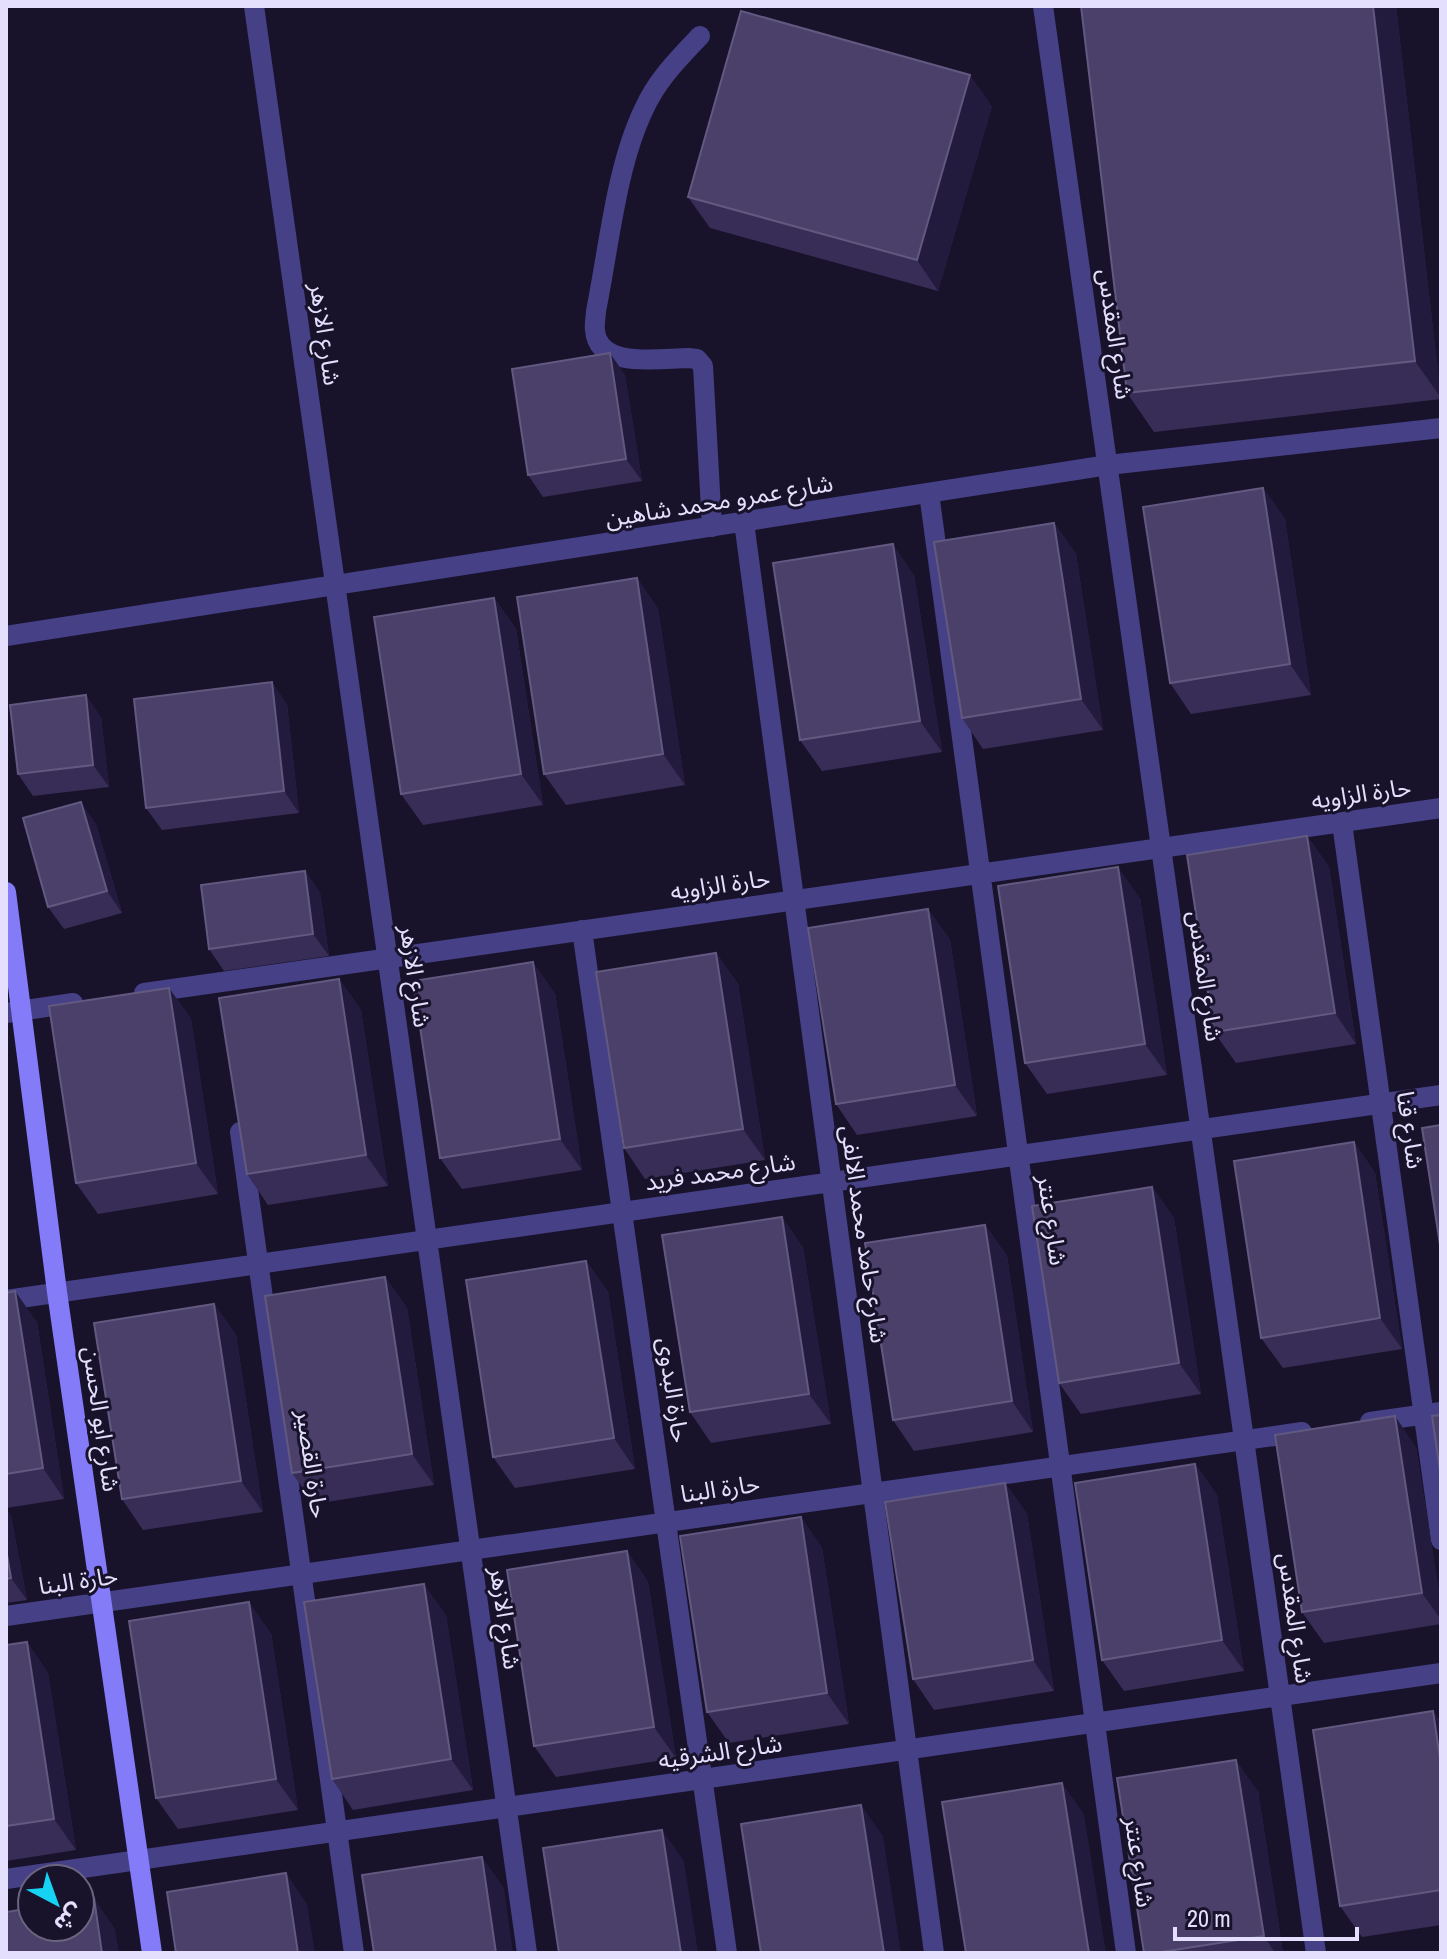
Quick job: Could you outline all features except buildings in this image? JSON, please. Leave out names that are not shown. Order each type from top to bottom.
[{"type":"street","name":"شارع الازهر","points":[[254,6],[527,1953]]},
{"type":"street","name":"شارع المقدس","points":[[1043,6],[1316,1953]]},
{"type":"street","points":[[700,36],[668,69],[645,107],[628,148],[594,332],[605,351],[625,359],[688,358],[697,359],[703,366],[712,527]]},
{"type":"street","name":"شارع عمرو محمد شاهين","points":[[6,636],[1108,465],[1441,428]]},
{"type":"street","name":"شارع عنتر","points":[[929,493],[1126,1953]]},
{"type":"street","name":"شارع حامد محمد الالفى","points":[[744,522],[934,1953]]},
{"type":"street","name":"حارة الزاويه","points":[[128,995],[221,989],[387,958],[1441,808]]},
{"type":"street","name":"شارع قنا","points":[[1342,823],[1381,1104],[1432,1413],[1441,1540]]},
{"type":"street","name":"شارع ابو الحسن","points":[[6,892],[14,1012],[152,1953]]},
{"type":"street","name":"حارة البدوى","points":[[582,930],[727,1953]]},
{"type":"street","points":[[14,1012],[98,1000]]},
{"type":"street","name":"شارع محمد فريد","points":[[6,1300],[1441,1095]]},
{"type":"street","name":"حارة القصير","points":[[237,1107],[354,1953]]},
{"type":"street","points":[[1349,1425],[1432,1413]]},
{"type":"street","name":"حارة البنا","points":[[6,1616],[1319,1429]]},
{"type":"street","name":"شارع الشرقيه","points":[[6,1879],[1441,1673]]}]
